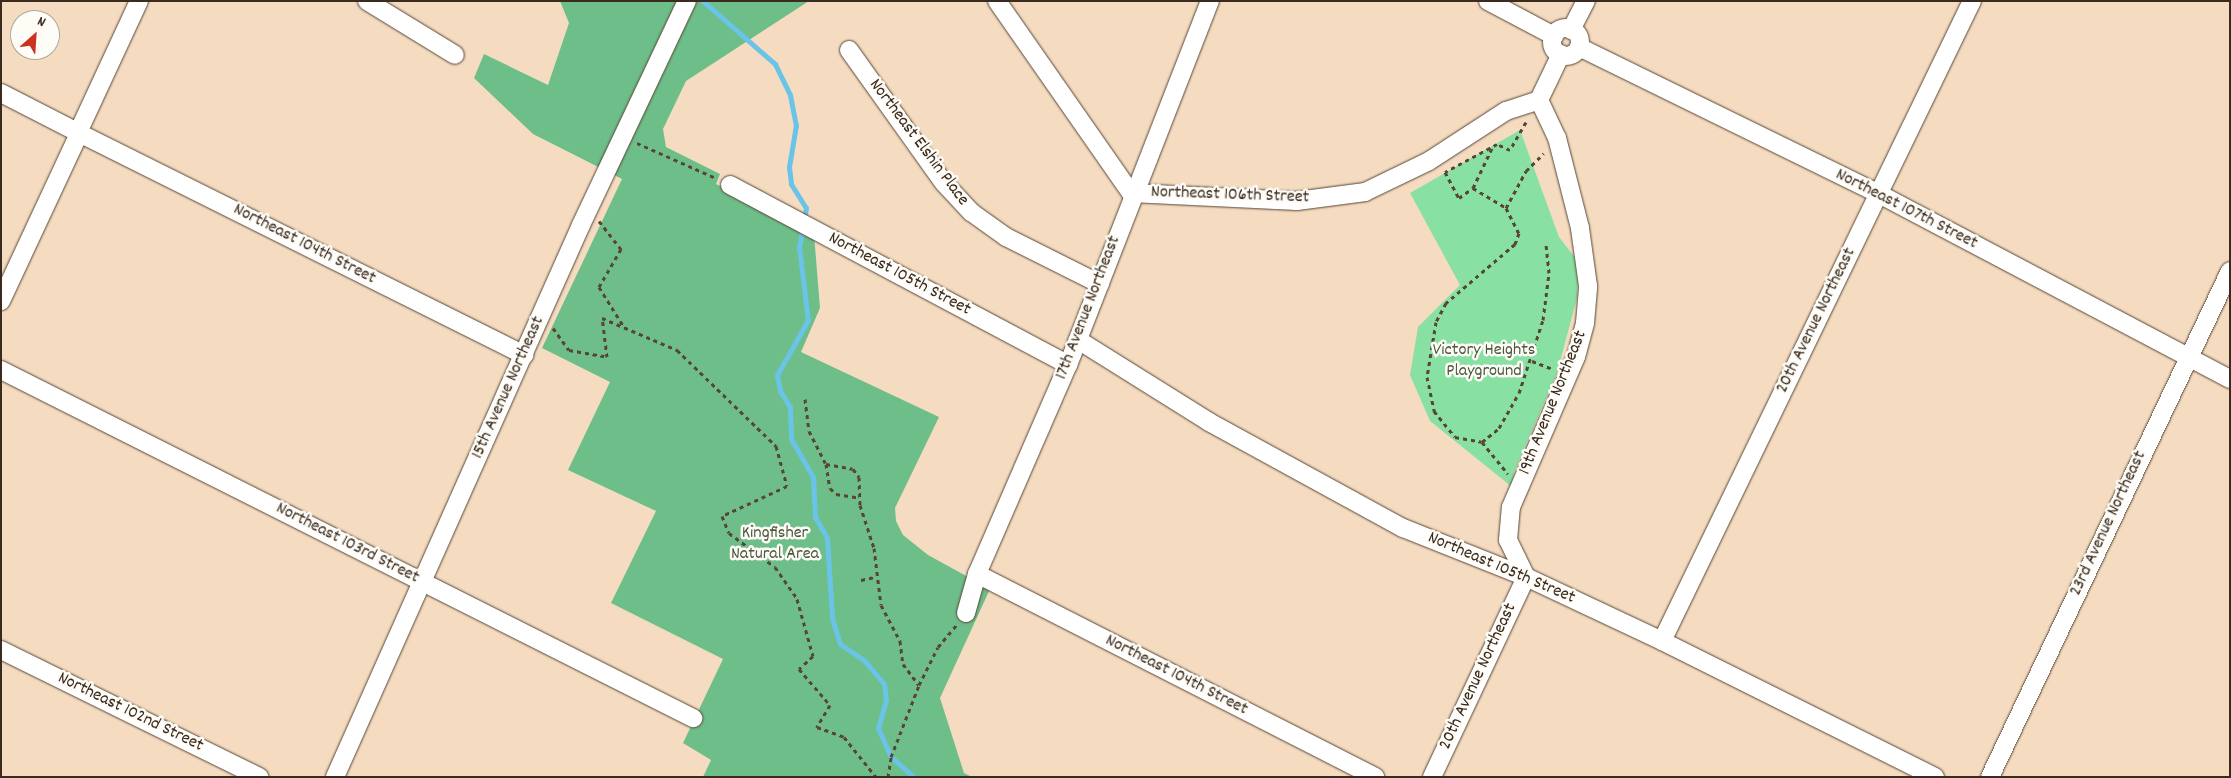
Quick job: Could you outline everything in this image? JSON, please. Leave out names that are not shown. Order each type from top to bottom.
[{"type":"street","points":[[1,301],[140,1]]},
{"type":"street","name":"15th Avenue Northeast","points":[[335,777],[584,219],[687,1]]},
{"type":"street","name":"Northeast 106th Street","points":[[997,1],[1131,192],[1297,202],[1365,192],[1436,156],[1506,111],[1539,100]]},
{"type":"street","name":"17th Avenue Northeast","points":[[966,613],[977,574],[1068,365],[1100,284],[1131,192],[1210,1]]},
{"type":"street","points":[[1488,1],[1554,36]]},
{"type":"street","points":[[1572,30],[1586,1]]},
{"type":"street","name":"20th Avenue Northeast","points":[[1662,641],[1972,1]]},
{"type":"street","points":[[374,3],[455,55]]},
{"type":"street","points":[[1561,30],[1572,30],[1579,37],[1579,47],[1572,55],[1561,54],[1553,45],[1554,36],[1561,30]]},
{"type":"street","name":"Northeast 107th Street","points":[[1579,47],[1878,194],[2230,379]]},
{"type":"street","name":"Northeast Elshin Place","points":[[849,50],[944,183],[971,212],[1006,237],[1100,284]]},
{"type":"street","points":[[1539,100],[1561,54]]},
{"type":"street","name":"Northeast 104th Street","points":[[1,93],[524,355]]},
{"type":"street","name":"19th Avenue Northeast","points":[[1526,577],[1508,540],[1511,507],[1585,323],[1585,257],[1557,138],[1539,100]]},
{"type":"street","name":"Northeast 105th Street","points":[[730,185],[1068,365]]},
{"type":"street","name":"23rd Avenue Northeast","points":[[1990,777],[2230,270]]},
{"type":"street","name":"Northeast 105th Street","points":[[1078,340],[1209,422],[1403,528],[1526,577],[1662,641],[1935,777]]},
{"type":"street","name":"Northeast 103rd Street","points":[[1,370],[693,718]]},
{"type":"street","name":"Northeast 104th Street","points":[[977,574],[1375,777]]},
{"type":"street","name":"20th Avenue Northeast","points":[[1432,777],[1526,577]]},
{"type":"street","name":"Northeast 102nd Street","points":[[1,650],[259,777]]},
{"type":"path","points":[[1493,146],[1473,188],[1459,198],[1445,172],[1493,146],[1510,150],[1539,100]]},
{"type":"path","points":[[628,138],[730,185]]},
{"type":"path","points":[[1506,208],[1526,171],[1557,138]]},
{"type":"path","points":[[1473,188],[1506,208],[1518,233],[1515,244],[1446,302],[1428,355],[1427,377],[1442,424],[1455,437],[1482,442],[1520,488]]},
{"type":"path","points":[[602,212],[599,221],[621,249],[599,287],[624,327]]},
{"type":"path","points":[[1482,442],[1499,428],[1532,361],[1548,289],[1546,242]]},
{"type":"path","points":[[539,321],[559,331],[569,350],[607,357],[602,318],[676,350],[776,446],[787,486],[722,516],[729,533],[774,567],[798,599],[813,656],[799,669],[830,704],[817,727],[844,737],[876,777]]},
{"type":"path","points":[[1532,361],[1545,366]]},
{"type":"path","points":[[805,399],[809,431],[826,464],[830,488],[836,494],[860,498]]},
{"type":"path","points":[[826,464],[853,469],[859,477],[865,529],[874,548],[875,577],[881,605],[900,641],[903,664],[919,686]]},
{"type":"path","points":[[861,580],[875,577]]},
{"type":"path","points":[[888,777],[891,757],[919,686],[938,647],[966,613]]},
{"type":"green space","name":"Kingfisher Natural Area","points":[[560,1],[809,1],[686,81],[663,129],[666,147],[720,174],[716,184],[814,234],[820,308],[801,352],[939,417],[895,508],[896,521],[903,535],[928,555],[990,589],[940,698],[964,773],[972,777],[703,777],[711,760],[683,743],[723,659],[611,603],[656,511],[568,470],[610,382],[542,348],[622,179],[533,134],[474,78],[484,54],[548,85],[569,23]]},
{"type":"green space","name":"Victory Heights Playground","points":[[1520,130],[1559,237],[1576,259],[1578,278],[1577,298],[1557,373],[1514,472],[1512,487],[1430,421],[1410,375],[1418,327],[1460,285],[1410,193]]},
{"type":"waterway","points":[[703,1],[775,64],[790,95],[796,125],[789,167],[791,184],[806,208],[799,247],[808,320],[777,375],[780,391],[790,407],[791,439],[813,477],[815,517],[827,538],[832,618],[840,644],[864,660],[884,684],[886,700],[878,728],[891,757],[914,777]]}]
